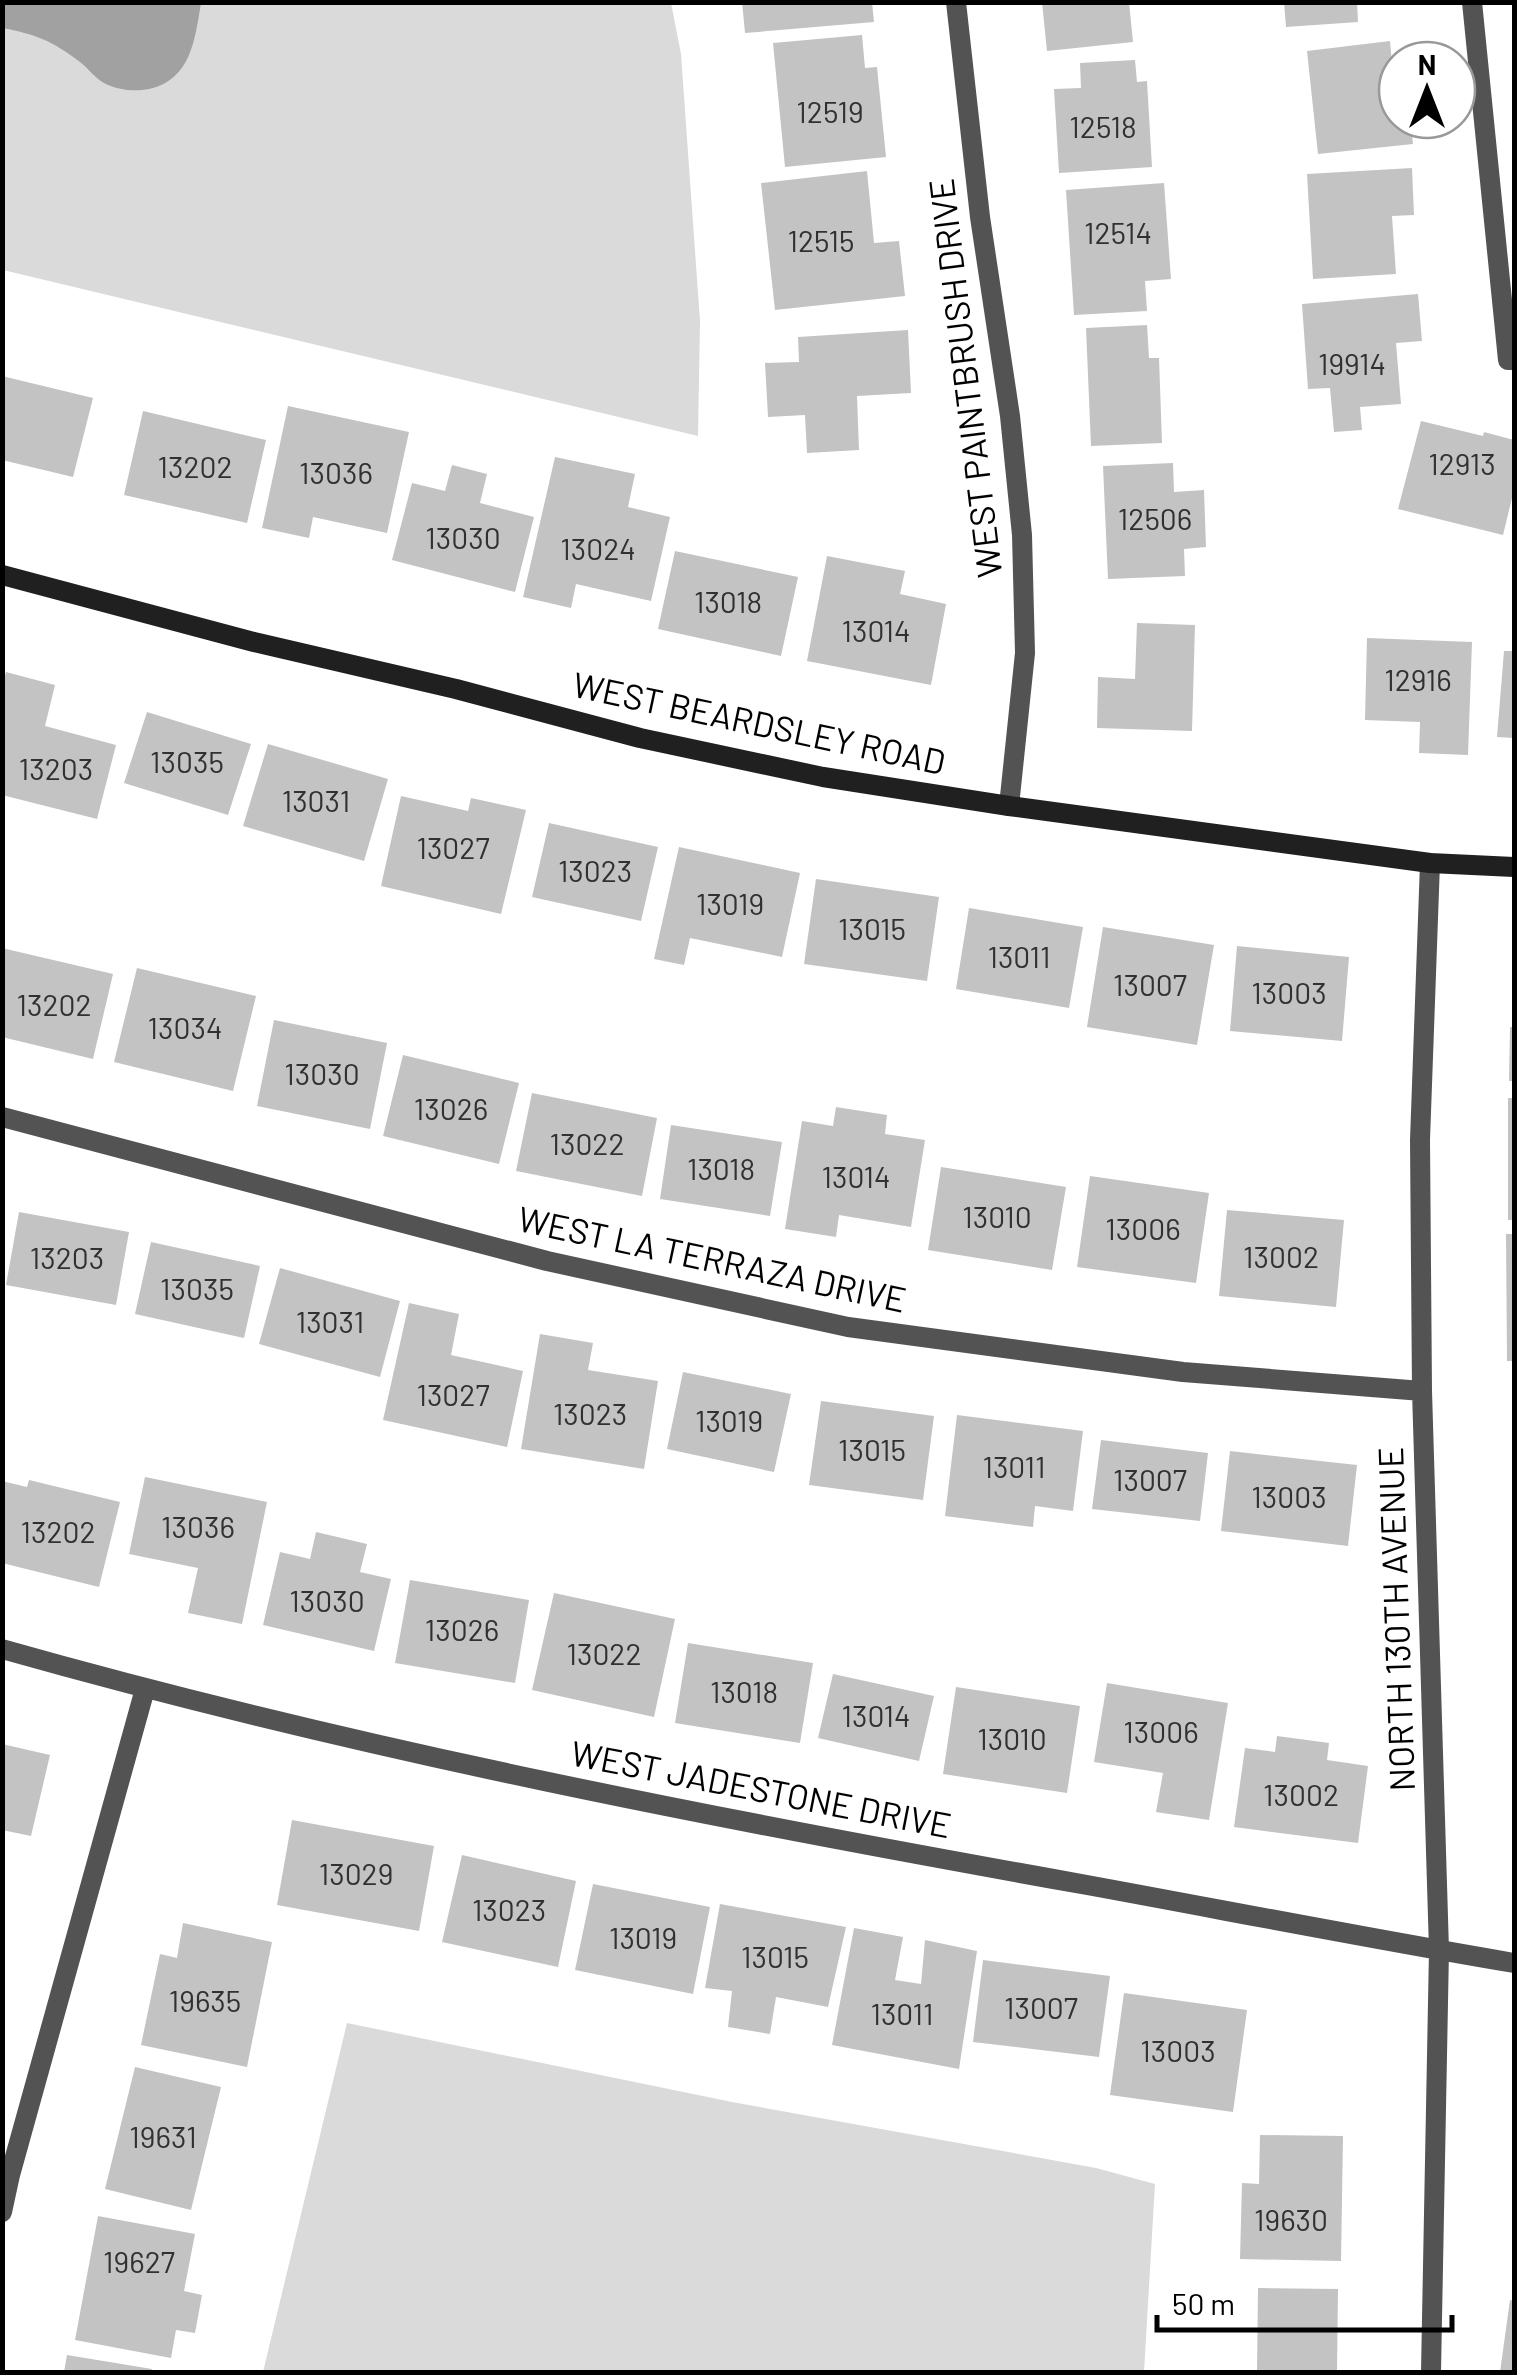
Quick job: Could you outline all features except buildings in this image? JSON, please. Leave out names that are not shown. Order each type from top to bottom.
[{"type":"street","name":"WEST PAINTBRUSH DRIVE","points":[[956,2],[1022,535],[1025,652],[1009,806]]},
{"type":"street","points":[[1472,2],[1511,360]]},
{"type":"street","name":"WEST BEARDSLEY ROAD","points":[[2,575],[640,738],[824,777],[1430,863],[1514,867]]},
{"type":"street","name":"NORTH 130TH AVENUE","points":[[1430,863],[1420,1140],[1422,1391],[1439,1950],[1432,2372]]},
{"type":"street","name":"WEST LA TERRAZA DRIVE","points":[[2,1117],[548,1261],[848,1326],[1182,1372],[1422,1391]]},
{"type":"street","name":"WEST JADESTONE DRIVE","points":[[2,1649],[145,1689],[427,1756],[757,1826],[1514,1963]]},
{"type":"street","points":[[2,2212],[6,2174],[145,1689]]},
{"type":"shaded area","points":[[3,2],[201,3],[193,44],[182,67],[163,84],[138,90],[109,85],[52,43],[3,28]]},
{"type":"shaded area","points":[[3,3],[671,3],[681,54],[700,321],[698,436],[3,270]]},
{"type":"shaded area","points":[[347,2023],[732,2102],[1096,2168],[1155,2184],[1144,2372],[263,2372]]}]
